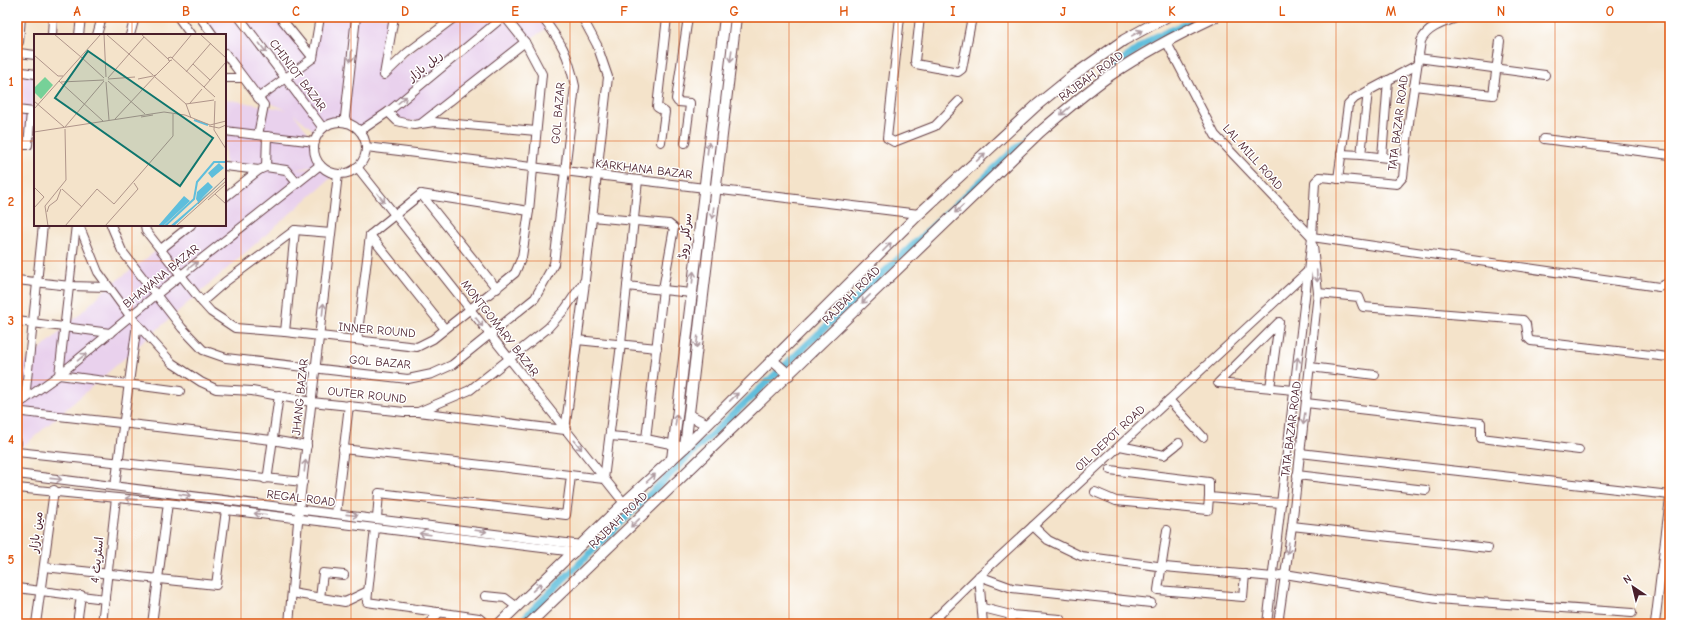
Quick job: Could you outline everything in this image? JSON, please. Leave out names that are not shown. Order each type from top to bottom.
[{"type":"main road","name":"سرکلر روڈ","points":[[672,459],[703,188],[725,17]]},
{"type":"main road","points":[[685,447],[736,17]]},
{"type":"main road","name":"RAJBAH ROAD","points":[[499,624],[624,503],[685,447],[706,424],[774,362],[919,214],[1037,105],[1074,75],[1124,40],[1166,17]]},
{"type":"main road","name":"RAJBAH ROAD","points":[[529,624],[911,254],[1040,132],[1082,96],[1109,76],[1166,41],[1215,17]]},
{"type":"main road","points":[[774,362],[787,374]]},
{"type":"main road","points":[[689,415],[706,424]]},
{"type":"street","points":[[18,42],[21,17]]},
{"type":"street","points":[[52,34],[53,17]]},
{"type":"street","points":[[79,34],[81,17]]},
{"type":"street","points":[[97,34],[102,17]]},
{"type":"street","points":[[130,34],[135,17]]},
{"type":"street","points":[[178,17],[190,34]]},
{"type":"street","points":[[200,17],[212,34]]},
{"type":"street","name":"CHINIOT BAZAR","points":[[239,17],[323,128]]},
{"type":"street","points":[[280,17],[313,58]]},
{"type":"street","points":[[258,98],[313,58],[320,17]]},
{"type":"street","points":[[347,123],[345,117],[356,17]]},
{"type":"street","points":[[394,17],[384,75],[407,53],[455,17]]},
{"type":"street","name":"INNER ROUND","points":[[145,226],[146,231],[202,302],[211,312],[235,328],[285,332],[417,347],[433,339],[515,274],[522,257],[529,211],[542,74],[525,42],[504,17]]},
{"type":"street","name":"ریل بازار","points":[[360,131],[388,112],[504,17]]},
{"type":"street","name":"GOL BAZAR","points":[[111,226],[122,251],[182,328],[204,350],[226,358],[408,379],[432,374],[452,365],[535,298],[554,264],[575,86],[570,60],[558,37],[542,17]]},
{"type":"street","name":"OUTER ROUND","points":[[77,226],[98,272],[130,316],[172,363],[201,382],[216,389],[279,395],[312,402],[404,412],[418,412],[470,390],[548,328],[565,309],[585,280],[608,77],[597,45],[582,17]]},
{"type":"street","points":[[661,142],[665,112],[657,107],[667,17]]},
{"type":"street","points":[[685,144],[690,103],[678,102],[676,100],[688,17]]},
{"type":"street","points":[[900,17],[888,138],[894,142],[935,126],[959,101]]},
{"type":"street","points":[[920,17],[915,61],[916,64],[958,72],[962,69],[972,17]]},
{"type":"street","name":"TATA BAZAR ROAD","points":[[1267,624],[1312,237],[1315,182],[1320,177],[1397,184],[1403,177],[1417,62],[1421,41],[1424,34],[1445,22],[1459,17]]},
{"type":"street","name":"LAL MILL ROAD","points":[[1166,41],[1215,135],[1312,237]]},
{"type":"street","points":[[1414,86],[1493,95],[1500,41]]},
{"type":"street","points":[[388,112],[397,121],[414,125],[422,122],[525,42]]},
{"type":"street","points":[[19,53],[34,55]]},
{"type":"street","points":[[226,53],[264,105],[258,134]]},
{"type":"street","points":[[1338,179],[1348,106],[1355,98],[1417,62],[1545,75]]},
{"type":"street","points":[[17,71],[34,74]]},
{"type":"street","points":[[226,78],[243,78]]},
{"type":"street","points":[[1382,157],[1388,80]]},
{"type":"street","points":[[1361,155],[1368,91]]},
{"type":"street","points":[[17,110],[33,112],[28,145],[18,145],[17,161]]},
{"type":"street","points":[[339,122],[347,123],[360,131],[366,147],[364,156],[357,167],[345,173],[338,174],[331,172],[320,165],[315,154],[315,142],[323,128],[339,122]]},
{"type":"street","points":[[422,122],[536,131]]},
{"type":"street","points":[[226,131],[315,142]]},
{"type":"street","points":[[226,196],[263,169],[267,136]]},
{"type":"street","points":[[1544,139],[1670,155]]},
{"type":"street","name":"KARKHANA BAZAR","points":[[366,147],[919,214]]},
{"type":"street","points":[[1341,154],[1405,160]]},
{"type":"street","name":"BHAWANA BAZAR","points":[[17,405],[59,375],[181,274],[320,165]]},
{"type":"street","points":[[226,166],[286,170],[297,183]]},
{"type":"street","name":"MONTGOMARY BAZAR","points":[[357,167],[604,480],[624,503]]},
{"type":"street","name":"JHANG BAZAR","points":[[289,624],[299,514],[338,174]]},
{"type":"street","points":[[343,449],[604,480],[621,344],[638,180]]},
{"type":"street","points":[[421,194],[497,289]]},
{"type":"street","points":[[357,340],[370,235],[421,194],[529,211]]},
{"type":"street","points":[[592,217],[669,224],[674,228],[663,289],[646,439]]},
{"type":"street","points":[[25,399],[43,226]]},
{"type":"street","points":[[77,226],[66,327],[59,375],[180,391]]},
{"type":"street","points":[[161,249],[190,226]]},
{"type":"street","points":[[285,332],[295,230]]},
{"type":"street","points":[[202,302],[225,282],[295,230],[331,233]]},
{"type":"street","points":[[370,235],[445,329]]},
{"type":"street","points":[[1312,237],[1659,287],[1670,282]]},
{"type":"street","name":"TATA BAZAR ROAD","points":[[1278,624],[1292,526],[1318,293],[1316,263],[1312,237]]},
{"type":"street","name":"OIL DEPOT ROAD","points":[[930,624],[979,576],[1307,272]]},
{"type":"street","points":[[17,280],[70,286],[108,287]]},
{"type":"street","points":[[418,412],[565,430],[585,280]]},
{"type":"street","points":[[627,286],[691,293]]},
{"type":"street","points":[[1318,293],[1359,297],[1363,306],[1523,320],[1526,324],[1528,338],[1531,341],[1668,357]]},
{"type":"street","points":[[17,321],[110,333]]},
{"type":"street","points":[[1270,388],[1279,322],[1218,383],[1270,388],[1294,390]]},
{"type":"street","points":[[115,486],[137,324]]},
{"type":"street","points":[[577,340],[656,348]]},
{"type":"street","points":[[1310,366],[1375,375]]},
{"type":"street","points":[[265,479],[268,474],[279,395]]},
{"type":"street","points":[[1169,400],[1203,437]]},
{"type":"street","points":[[1306,403],[1481,423],[1480,438],[1578,450]]},
{"type":"street","points":[[336,514],[348,405]]},
{"type":"street","points":[[23,412],[272,440],[307,446]]},
{"type":"street","points":[[610,436],[674,443],[685,447]]},
{"type":"street","points":[[1120,446],[1164,455],[1179,443]]},
{"type":"street","points":[[17,450],[17,452],[303,482]]},
{"type":"street","points":[[1300,452],[1670,497],[1655,624]]},
{"type":"street","points":[[1095,492],[1116,501],[1208,510],[1209,482],[1110,470]]},
{"type":"street","name":"REGAL ROAD","points":[[17,474],[115,486],[299,514],[375,528],[578,548]]},
{"type":"street","points":[[1297,475],[1426,490]]},
{"type":"street","points":[[377,518],[379,493],[566,516],[571,476]]},
{"type":"street","name":"REGAL ROAD","points":[[17,488],[54,490],[226,510],[299,514],[336,514],[377,518],[578,548]]},
{"type":"street","name":"مین بازار","points":[[36,624],[54,490]]},
{"type":"street","points":[[1209,496],[1281,503]]},
{"type":"street","name":"اسٹریٹ 4","points":[[102,624],[116,498]]},
{"type":"street","points":[[152,624],[168,503]]},
{"type":"street","points":[[44,567],[216,586],[226,510]]},
{"type":"street","points":[[1033,526],[1048,540],[1081,556],[1161,566],[1273,577],[1285,574],[1437,599],[1632,613]]},
{"type":"street","points":[[1292,526],[1488,548]]},
{"type":"street","points":[[375,528],[367,602],[480,618],[486,624]]},
{"type":"street","points":[[1167,530],[1158,590],[1242,597],[1245,574]]},
{"type":"street","points":[[320,598],[322,573],[344,575]]},
{"type":"street","points":[[982,622],[983,608],[979,576],[1012,588],[1151,603]]},
{"type":"street","points":[[17,588],[105,599]]},
{"type":"street","points":[[292,593],[345,602],[368,591]]},
{"type":"street","points":[[77,624],[81,595]]},
{"type":"street","points":[[485,596],[505,598],[517,606]]},
{"type":"street","points":[[983,608],[1039,620],[1060,619],[1064,624]]},
{"type":"street","points":[[428,624],[440,612]]},
{"type":"street","points":[[1010,624],[1011,615]]},
{"type":"shaded area","points":[[200,17],[281,17],[312,55],[319,17],[392,17],[383,73],[456,17],[565,17],[525,42],[422,122],[398,120],[388,111],[360,130],[353,124],[331,124],[318,134],[294,114],[315,142],[314,150],[318,165],[294,170],[321,168],[331,172],[332,177],[17,452],[17,369],[66,327],[108,287],[190,226],[226,226],[226,196],[259,170],[226,164],[226,99],[287,110],[258,98],[226,54],[226,34],[212,34]]},
{"type":"shaded area","points":[[17,70],[34,72],[34,146],[17,144]]},
{"type":"waterway","points":[[1112,68],[1153,38],[1202,17]]},
{"type":"waterway","points":[[518,624],[696,449],[1030,135]]}]
